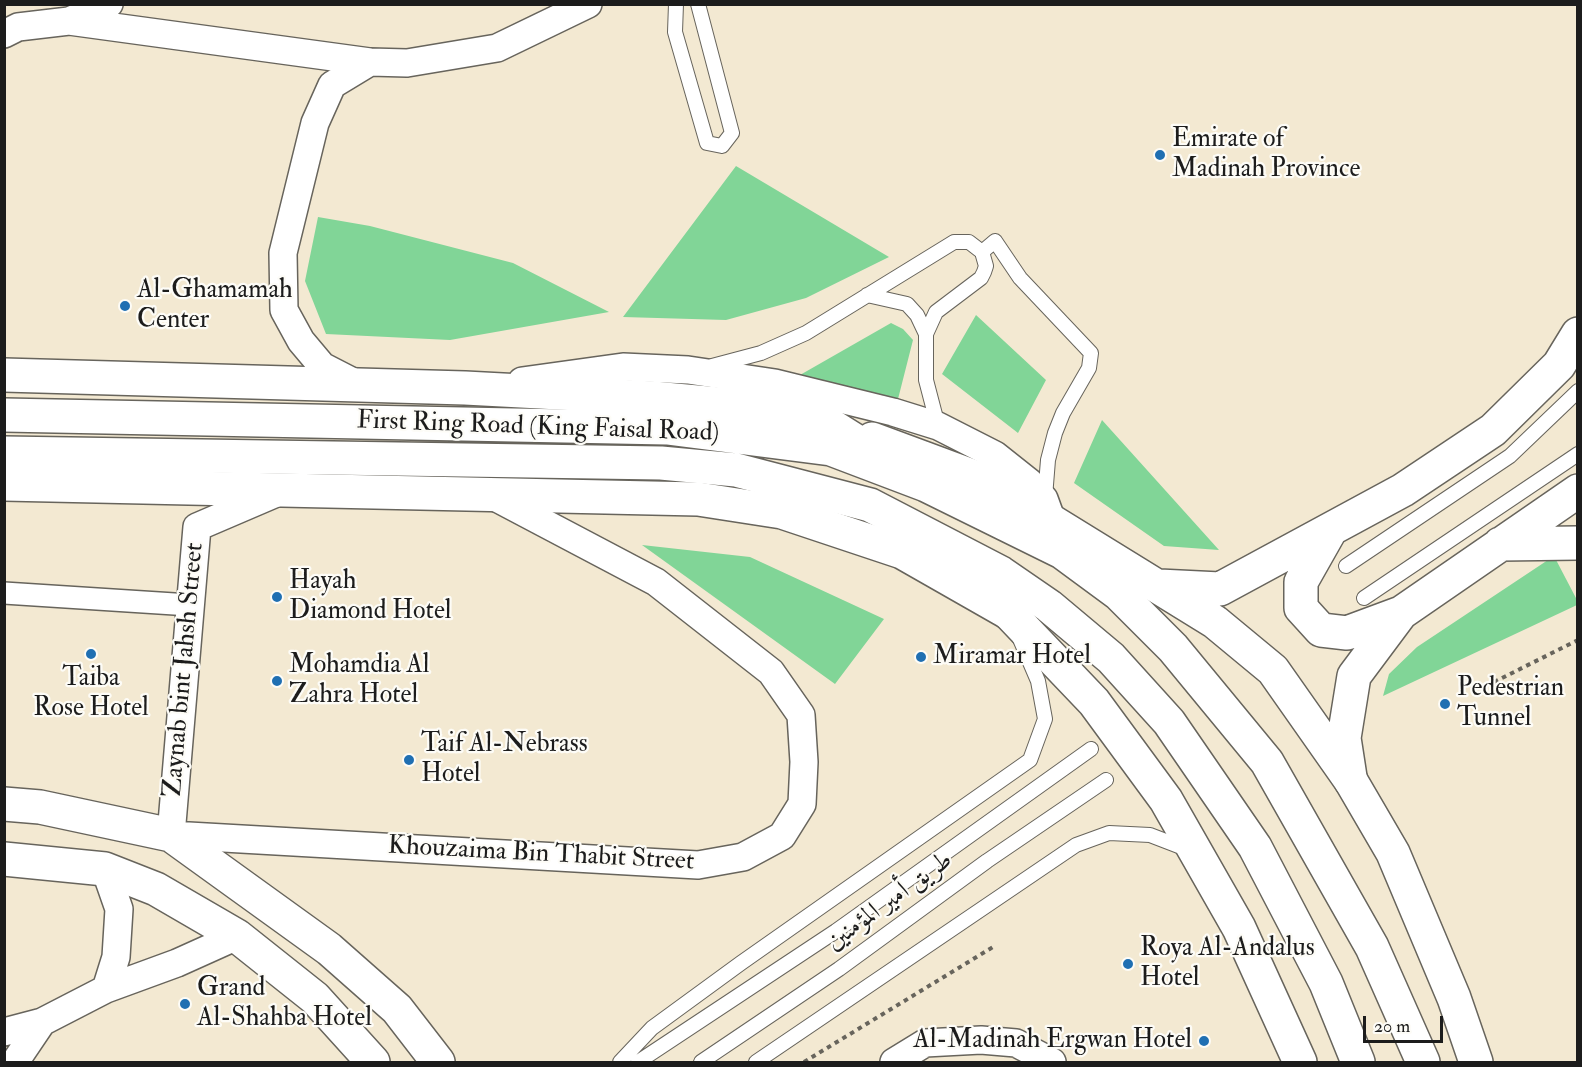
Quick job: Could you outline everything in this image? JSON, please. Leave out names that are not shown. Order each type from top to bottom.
[{"type":"main road","points":[[1156,585],[1220,589],[1403,490],[1493,430],[1559,365],[1578,334]]},
{"type":"main road","points":[[4,375],[465,388],[729,405],[824,421],[988,482],[1215,622],[1273,670],[1351,781],[1393,853],[1454,998],[1476,1062]]},
{"type":"main road","name":"First Ring Road (King Faisal Road)","points":[[4,415],[668,428],[831,449],[926,485],[1053,524],[1173,648],[1267,762],[1372,946],[1423,1062]]},
{"type":"main road","points":[[824,421],[926,485]]},
{"type":"main road","name":"First Ring Road (King Faisal Road)","points":[[4,453],[649,463],[736,470],[870,505],[1001,573],[1049,606],[1111,658],[1169,722],[1255,847],[1326,983],[1358,1062]]},
{"type":"main road","points":[[4,484],[698,499],[782,512],[902,552],[1009,613],[1094,702],[1166,800],[1239,928],[1300,1062]]},
{"type":"main road","points":[[1331,529],[1301,582],[1301,608],[1322,630],[1347,633],[1401,613],[1578,491]]},
{"type":"main road","points":[[782,512],[870,505]]},
{"type":"main road","points":[[1500,544],[1578,543]]},
{"type":"main road","points":[[1001,573],[1009,613]]},
{"type":"main road","points":[[1351,781],[1344,738],[1354,676],[1401,613]]},
{"type":"main road","name":"Khouzaima Bin Thabit Street","points":[[4,804],[40,807],[171,835]]},
{"type":"main road","points":[[171,835],[329,949],[397,1009],[438,1062]]},
{"type":"main road","points":[[4,859],[105,868],[156,889],[237,936],[315,998],[373,1062]]},
{"type":"street","points":[[4,34],[18,27],[74,15],[109,4]]},
{"type":"street","points":[[74,15],[370,62],[407,63],[497,48],[588,4]]},
{"type":"street","points":[[360,385],[322,366],[301,341],[284,310],[283,253],[315,123],[332,85],[370,62]]},
{"type":"street","points":[[465,388],[623,367],[688,370],[775,383],[893,412],[938,426],[995,455],[1029,482],[1053,524]]},
{"type":"street","name":"Zaynab bint Jahsh Street","points":[[171,835],[197,527],[284,489]]},
{"type":"street","name":"Khouzaima Bin Thabit Street","points":[[171,835],[698,865],[743,857],[782,836],[801,804],[804,762],[801,715],[771,672],[656,582],[493,496]]},
{"type":"street","points":[[4,593],[190,605]]},
{"type":"street","points":[[105,868],[119,909],[116,957],[106,989]]},
{"type":"street","points":[[4,1032],[42,1022],[106,989],[177,963],[237,936]]},
{"type":"street","points":[[15,1062],[42,1022]]},
{"type":"street","points":[[894,1062],[925,1043],[981,1040],[1016,1043],[1052,1062]]},
{"type":"lane","points":[[676,4],[675,32],[707,143],[722,146],[732,133],[698,4]]},
{"type":"lane","points":[[982,252],[995,241],[1020,278],[1091,353],[1089,368],[1063,413],[1048,460],[1053,524]]},
{"type":"lane","points":[[688,370],[726,363],[761,353],[806,333],[954,242],[969,242],[982,252],[986,266],[981,278],[936,312],[926,334],[926,380],[938,426]]},
{"type":"lane","points":[[867,295],[907,304],[917,315],[926,334]]},
{"type":"lane","points":[[1346,566],[1510,456],[1578,391]]},
{"type":"lane","points":[[1364,598],[1578,454]]},
{"type":"lane","points":[[620,1062],[652,1028],[1030,760],[1046,719],[1038,681],[1009,613]]},
{"type":"lane","points":[[638,1062],[836,931],[1091,749]]},
{"type":"lane","name":"طريق أمير المؤمنين","points":[[701,1062],[839,969],[987,861],[1106,780]]},
{"type":"lane","points":[[756,1062],[1077,845],[1109,833],[1150,835],[1196,853]]},
{"type":"path","points":[[1494,682],[1578,640]]},
{"type":"path","points":[[804,1062],[993,947]]},
{"type":"green space","points":[[736,166],[889,257],[806,298],[726,320],[623,317]]},
{"type":"green space","points":[[318,217],[370,226],[513,263],[609,312],[450,340],[326,334],[305,281]]},
{"type":"green space","points":[[976,315],[1046,380],[1018,433],[942,374]]},
{"type":"green space","points":[[891,323],[903,329],[913,340],[897,403],[800,375]]},
{"type":"green space","points":[[1102,420],[1219,550],[1164,546],[1074,483]]},
{"type":"green space","points":[[642,545],[750,557],[884,619],[835,684]]},
{"type":"green space","points":[[1554,556],[1577,600],[1577,605],[1383,696],[1389,674],[1417,647]]},
{"type":"place","name":"Emirate of Madinah Province","points":[[1160,155]]},
{"type":"place","name":"Al-Ghamamah Center","points":[[125,306]]},
{"type":"place","name":"Hayah Diamond Hotel","points":[[277,597]]},
{"type":"place","name":"Taiba Rose Hotel","points":[[91,654]]},
{"type":"place","name":"Miramar Hotel","points":[[921,657]]},
{"type":"place","name":"Mohamdia Al Zahra Hotel","points":[[277,681]]},
{"type":"place","name":"Pedestrian Tunnel","points":[[1445,704]]},
{"type":"place","name":"Taif Al-Nebrass Hotel","points":[[409,760]]},
{"type":"place","name":"Roya Al-Andalus Hotel","points":[[1128,964]]},
{"type":"place","name":"Grand Al-Shahba Hotel","points":[[185,1004]]},
{"type":"place","name":"Al-Madinah Ergwan Hotel","points":[[1204,1041]]}]
